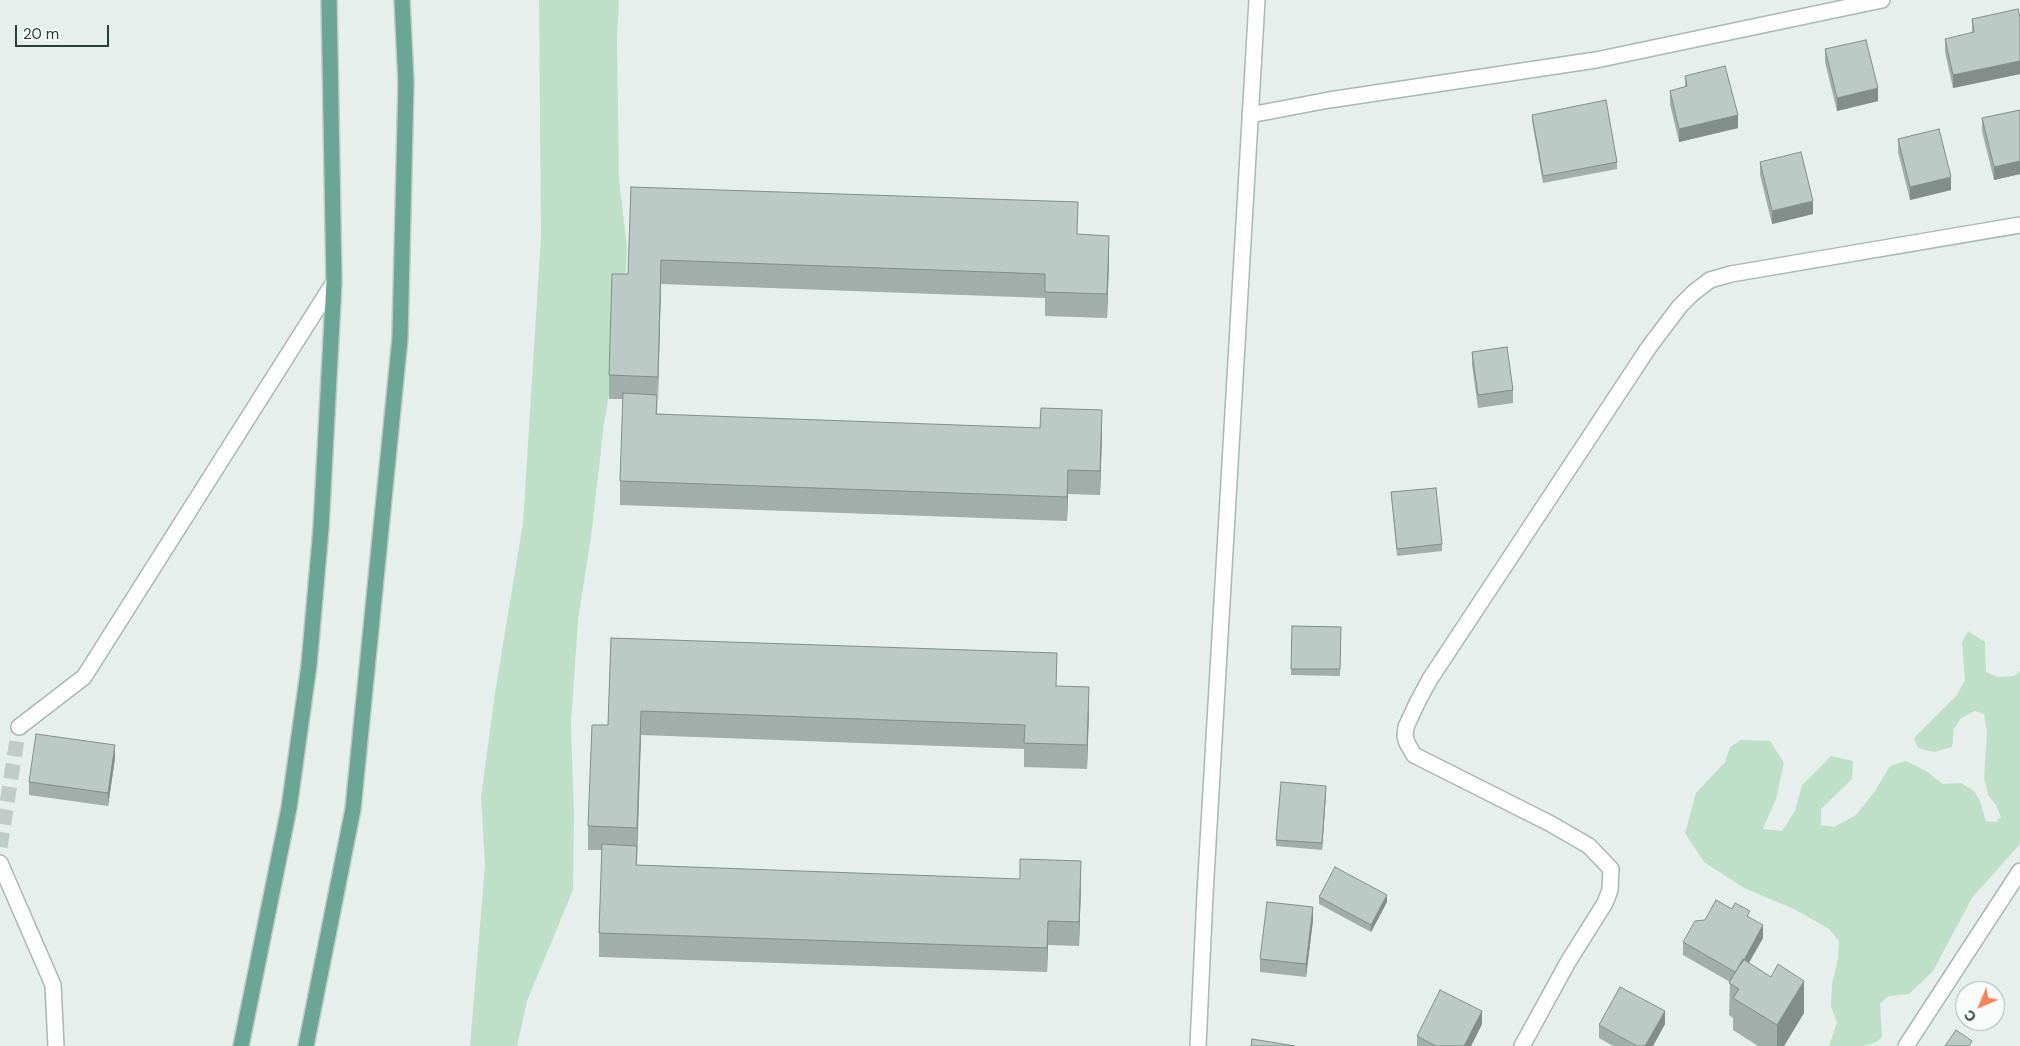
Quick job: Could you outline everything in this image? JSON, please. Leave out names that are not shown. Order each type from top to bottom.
[{"type":"main road","points":[[241,1046],[289,808],[309,664],[321,528],[334,282],[329,0]]},
{"type":"main road","points":[[306,1046],[353,808],[400,338],[406,82],[402,0]]},
{"type":"street","points":[[1198,1046],[1204,894],[1257,0]]},
{"type":"street","points":[[1250,114],[1329,100],[1596,60],[1882,0]]},
{"type":"street","points":[[1522,1046],[1568,962],[1605,903],[1610,890],[1611,869],[1589,846],[1551,824],[1414,755],[1407,743],[1405,736],[1406,727],[1430,679],[1649,347],[1680,306],[1693,293],[1710,280],[1731,274],[2020,225]]},
{"type":"street","points":[[19,727],[84,677],[334,282]]},
{"type":"street","points":[[0,863],[53,985],[56,1046]]},
{"type":"street","points":[[1906,1046],[2020,871]]},
{"type":"green space","points":[[539,0],[619,0],[617,42],[619,178],[627,248],[624,308],[604,424],[591,537],[578,620],[571,724],[574,815],[573,890],[527,1001],[517,1046],[470,1046],[485,865],[481,797],[495,693],[523,523],[541,236]]},
{"type":"green space","points":[[1968,631],[1985,642],[1986,672],[1997,677],[2014,676],[2020,671],[2020,844],[1972,898],[1933,971],[1909,994],[1889,996],[1880,1003],[1882,1037],[1876,1042],[1863,1046],[1829,1046],[1837,1022],[1831,1007],[1832,984],[1838,959],[1839,941],[1829,929],[1796,910],[1744,888],[1704,862],[1685,833],[1696,793],[1725,762],[1730,747],[1741,740],[1770,741],[1784,763],[1776,799],[1763,829],[1782,831],[1795,811],[1802,785],[1831,756],[1853,761],[1852,779],[1821,809],[1821,825],[1834,827],[1856,815],[1875,791],[1890,766],[1906,761],[1926,771],[1943,784],[1961,783],[1974,791],[1980,801],[1986,821],[1996,822],[2001,817],[1996,805],[1988,795],[1984,778],[1987,732],[1984,714],[1975,711],[1961,718],[1954,729],[1952,747],[1934,752],[1918,748],[1914,738],[1957,695],[1965,680],[1962,642]]},
{"type":"building","points":[[2018,9],[2020,17],[2020,61],[1953,75],[1945,39],[1974,32],[1972,19]]},
{"type":"building","points":[[1866,40],[1878,88],[1837,98],[1825,49]]},
{"type":"building","points":[[1725,66],[1738,115],[1679,129],[1670,91],[1687,86],[1685,76]]},
{"type":"building","points":[[1606,100],[1617,162],[1543,176],[1532,115]]},
{"type":"building","points":[[2020,110],[2020,161],[1994,167],[1982,118]]},
{"type":"building","points":[[1939,129],[1951,177],[1910,187],[1898,139]]},
{"type":"building","points":[[1801,152],[1813,201],[1772,211],[1760,162]]},
{"type":"building","points":[[631,187],[1078,202],[1077,234],[1109,236],[1107,294],[1045,292],[1045,274],[661,260],[658,377],[609,375],[612,274],[628,274]]},
{"type":"building","points":[[1507,347],[1513,390],[1478,395],[1472,352]]},
{"type":"building","points":[[623,393],[657,395],[656,414],[1040,428],[1041,408],[1102,410],[1100,471],[1068,470],[1067,497],[620,481]]},
{"type":"building","points":[[1436,488],[1442,544],[1397,549],[1391,492]]},
{"type":"building","points":[[1292,626],[1341,627],[1340,669],[1291,669]]},
{"type":"building","points":[[611,638],[1057,653],[1056,686],[1089,687],[1087,745],[1024,743],[1025,725],[641,711],[637,828],[588,826],[592,725],[608,725]]},
{"type":"building","points":[[36,734],[115,745],[108,793],[29,782]]},
{"type":"building","points":[[1281,782],[1326,786],[1322,843],[1276,840]]},
{"type":"building","points":[[602,844],[637,846],[636,865],[1020,879],[1020,859],[1081,861],[1079,922],[1048,921],[1047,948],[599,933]]},
{"type":"building","points":[[1335,867],[1387,895],[1371,925],[1319,897]]},
{"type":"building","points":[[1716,900],[1732,909],[1735,903],[1750,911],[1747,916],[1763,925],[1744,960],[1735,972],[1683,942],[1695,921],[1705,920]]},
{"type":"building","points":[[1267,902],[1313,907],[1306,964],[1260,959]]},
{"type":"building","points":[[1743,959],[1771,977],[1778,964],[1804,981],[1777,1025],[1733,998],[1739,989],[1729,983]]},
{"type":"building","points":[[1620,987],[1665,1011],[1645,1046],[1637,1046],[1599,1025]]},
{"type":"building","points":[[1440,990],[1482,1011],[1464,1046],[1436,1046],[1417,1036]]},
{"type":"building","points":[[1955,1031],[1972,1041],[1969,1046],[1945,1046]]},
{"type":"building","points":[[1252,1039],[1295,1046],[1251,1046]]},
{"type":"tunnel","points":[[0,847],[19,727]]}]
